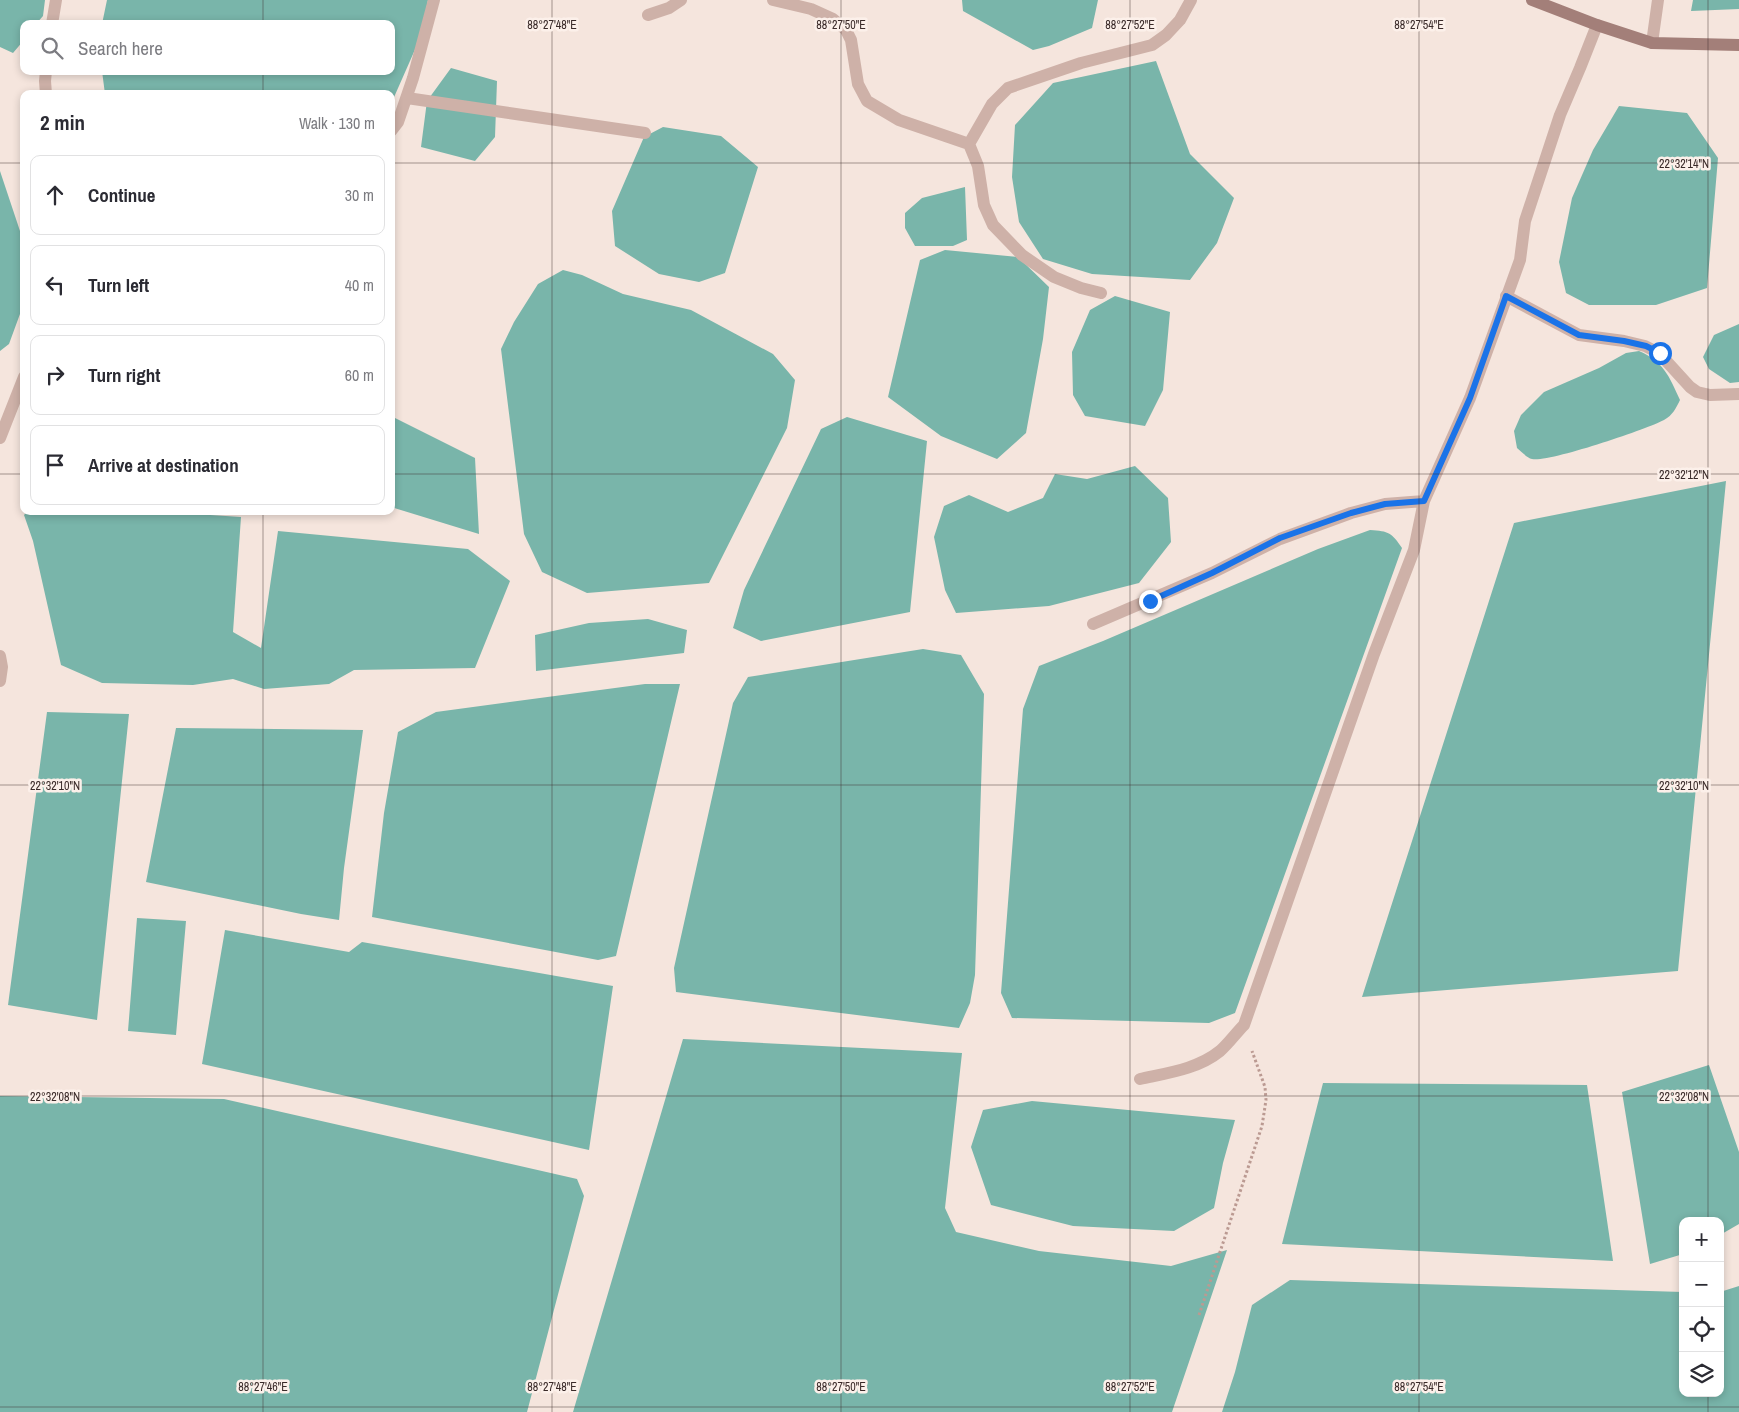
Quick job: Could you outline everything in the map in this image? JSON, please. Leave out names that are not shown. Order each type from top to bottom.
[{"type":"street","points":[[53,20],[56,0]]},
{"type":"street","points":[[395,126],[407,98],[434,0]]},
{"type":"street","points":[[648,14],[669,8],[681,0]]},
{"type":"street","points":[[773,0],[811,9],[833,19],[846,30],[851,40],[858,84],[867,101],[899,120],[969,144],[978,166],[984,205],[993,225],[1022,255],[1054,277],[1081,288],[1102,293]]},
{"type":"street","points":[[969,144],[992,104],[1008,88],[1081,63],[1152,45],[1166,35],[1180,20],[1191,0]]},
{"type":"street","points":[[1532,0],[1597,25],[1652,42],[1739,45]]},
{"type":"street","points":[[1652,42],[1658,0]]},
{"type":"street","points":[[1140,1079],[1185,1069],[1204,1062],[1221,1050],[1244,1024],[1374,654],[1414,550],[1424,501],[1470,398],[1520,260],[1525,221],[1560,115],[1597,25]]},
{"type":"street","points":[[46,75],[46,90]]},
{"type":"street","points":[[407,98],[645,133]]},
{"type":"street","points":[[1506,296],[1579,335],[1646,346],[1660,353],[1690,387],[1698,392],[1710,395],[1739,394]]},
{"type":"street","points":[[0,438],[20,387]]},
{"type":"street","points":[[1093,624],[1212,573],[1280,538],[1351,513],[1385,504],[1424,501]]},
{"type":"street","points":[[0,656],[2,667],[0,681]]},
{"type":"path","points":[[1199,1314],[1262,1126],[1266,1100],[1265,1087],[1244,1024]]},
{"type":"water","points":[[0,0],[45,0],[43,16],[40,20],[20,20],[20,45],[13,53],[0,47]]},
{"type":"water","points":[[107,0],[428,0],[421,36],[395,95],[395,90],[104,90],[103,75],[395,75],[395,20],[103,20]]},
{"type":"water","points":[[962,0],[1098,0],[1092,28],[1049,46],[1033,50],[963,11]]},
{"type":"water","points":[[1693,0],[1739,0],[1739,9],[1691,11]]},
{"type":"water","points":[[1156,61],[1190,154],[1234,198],[1217,243],[1190,280],[1092,274],[1043,259],[1019,222],[1012,177],[1015,125],[1053,83]]},
{"type":"water","points":[[451,68],[497,81],[495,137],[475,161],[421,147],[427,101]]},
{"type":"water","points":[[1619,106],[1687,113],[1718,158],[1707,288],[1656,305],[1589,305],[1566,293],[1559,262],[1572,198],[1593,150]]},
{"type":"water","points":[[663,127],[721,136],[758,167],[725,273],[699,282],[659,274],[615,246],[612,211],[644,137]]},
{"type":"water","points":[[0,171],[20,231],[20,314],[9,344],[0,351]]},
{"type":"water","points":[[965,187],[967,240],[953,246],[915,246],[905,228],[905,213],[922,198]]},
{"type":"water","points":[[945,250],[1018,257],[1049,287],[1043,339],[1026,433],[997,459],[941,436],[888,397],[920,260]]},
{"type":"water","points":[[563,270],[582,275],[623,294],[691,310],[773,354],[795,380],[787,428],[709,583],[587,593],[542,572],[524,534],[501,349],[514,322],[538,284]]},
{"type":"water","points":[[1115,296],[1170,312],[1163,390],[1145,426],[1085,416],[1073,395],[1072,352],[1090,310]]},
{"type":"water","points":[[1739,324],[1739,382],[1730,383],[1709,369],[1703,357],[1714,335]]},
{"type":"water","points":[[1639,351],[1660,365],[1669,377],[1680,400],[1670,416],[1619,437],[1557,456],[1532,459],[1517,448],[1514,431],[1521,415],[1544,392],[1599,368],[1626,353]]},
{"type":"water","points":[[847,417],[927,441],[910,612],[761,641],[733,628],[744,590],[821,429]]},
{"type":"water","points":[[395,418],[475,458],[479,534],[395,508]]},
{"type":"water","points":[[1135,466],[1168,498],[1171,542],[1139,583],[1049,606],[956,613],[945,590],[934,537],[944,506],[969,495],[1008,512],[1043,498],[1055,474],[1087,479]]},
{"type":"water","points":[[1726,481],[1678,971],[1362,997],[1514,523]]},
{"type":"water","points":[[24,515],[210,515],[241,517],[233,632],[261,648],[278,531],[468,549],[510,581],[475,668],[354,670],[329,684],[264,689],[233,679],[193,685],[102,683],[61,665],[33,541]]},
{"type":"water","points":[[1370,530],[1389,534],[1402,548],[1235,1013],[1209,1023],[1012,1018],[1001,993],[1023,709],[1039,666],[1103,641],[1318,549]]},
{"type":"water","points":[[648,619],[687,630],[684,653],[536,671],[535,635],[589,623]]},
{"type":"water","points":[[923,649],[961,655],[984,694],[975,975],[970,1003],[959,1028],[676,992],[674,968],[733,703],[748,677]]},
{"type":"water","points":[[645,684],[680,684],[616,956],[598,960],[372,917],[384,813],[398,732],[436,712]]},
{"type":"water","points":[[47,712],[129,714],[97,1020],[8,1005]]},
{"type":"water","points":[[176,728],[363,730],[344,868],[339,920],[146,882]]},
{"type":"water","points":[[137,918],[186,921],[176,1035],[128,1031]]},
{"type":"water","points":[[225,930],[349,952],[362,942],[613,986],[589,1150],[202,1064]]},
{"type":"water","points":[[683,1039],[962,1053],[945,1208],[956,1232],[1039,1251],[1171,1266],[1227,1250],[1172,1412],[573,1412]]},
{"type":"water","points":[[1709,1065],[1739,1152],[1739,1224],[1724,1233],[1724,1217],[1679,1217],[1679,1255],[1650,1264],[1622,1092]]},
{"type":"water","points":[[1323,1083],[1587,1085],[1613,1261],[1282,1244]]},
{"type":"water","points":[[0,1096],[224,1099],[577,1179],[584,1196],[527,1412],[0,1412]]},
{"type":"water","points":[[1032,1101],[1235,1120],[1223,1163],[1214,1208],[1174,1231],[1073,1226],[991,1205],[971,1147],[983,1110]]},
{"type":"water","points":[[1290,1280],[1679,1292],[1679,1397],[1724,1397],[1724,1291],[1739,1286],[1739,1412],[1222,1412],[1235,1372],[1252,1305]]},
{"type":"route","points":[[1150,601],[1212,573],[1280,538],[1351,513],[1385,504],[1424,501],[1470,398],[1506,296],[1579,335],[1624,341],[1646,346],[1660,353]]}]
